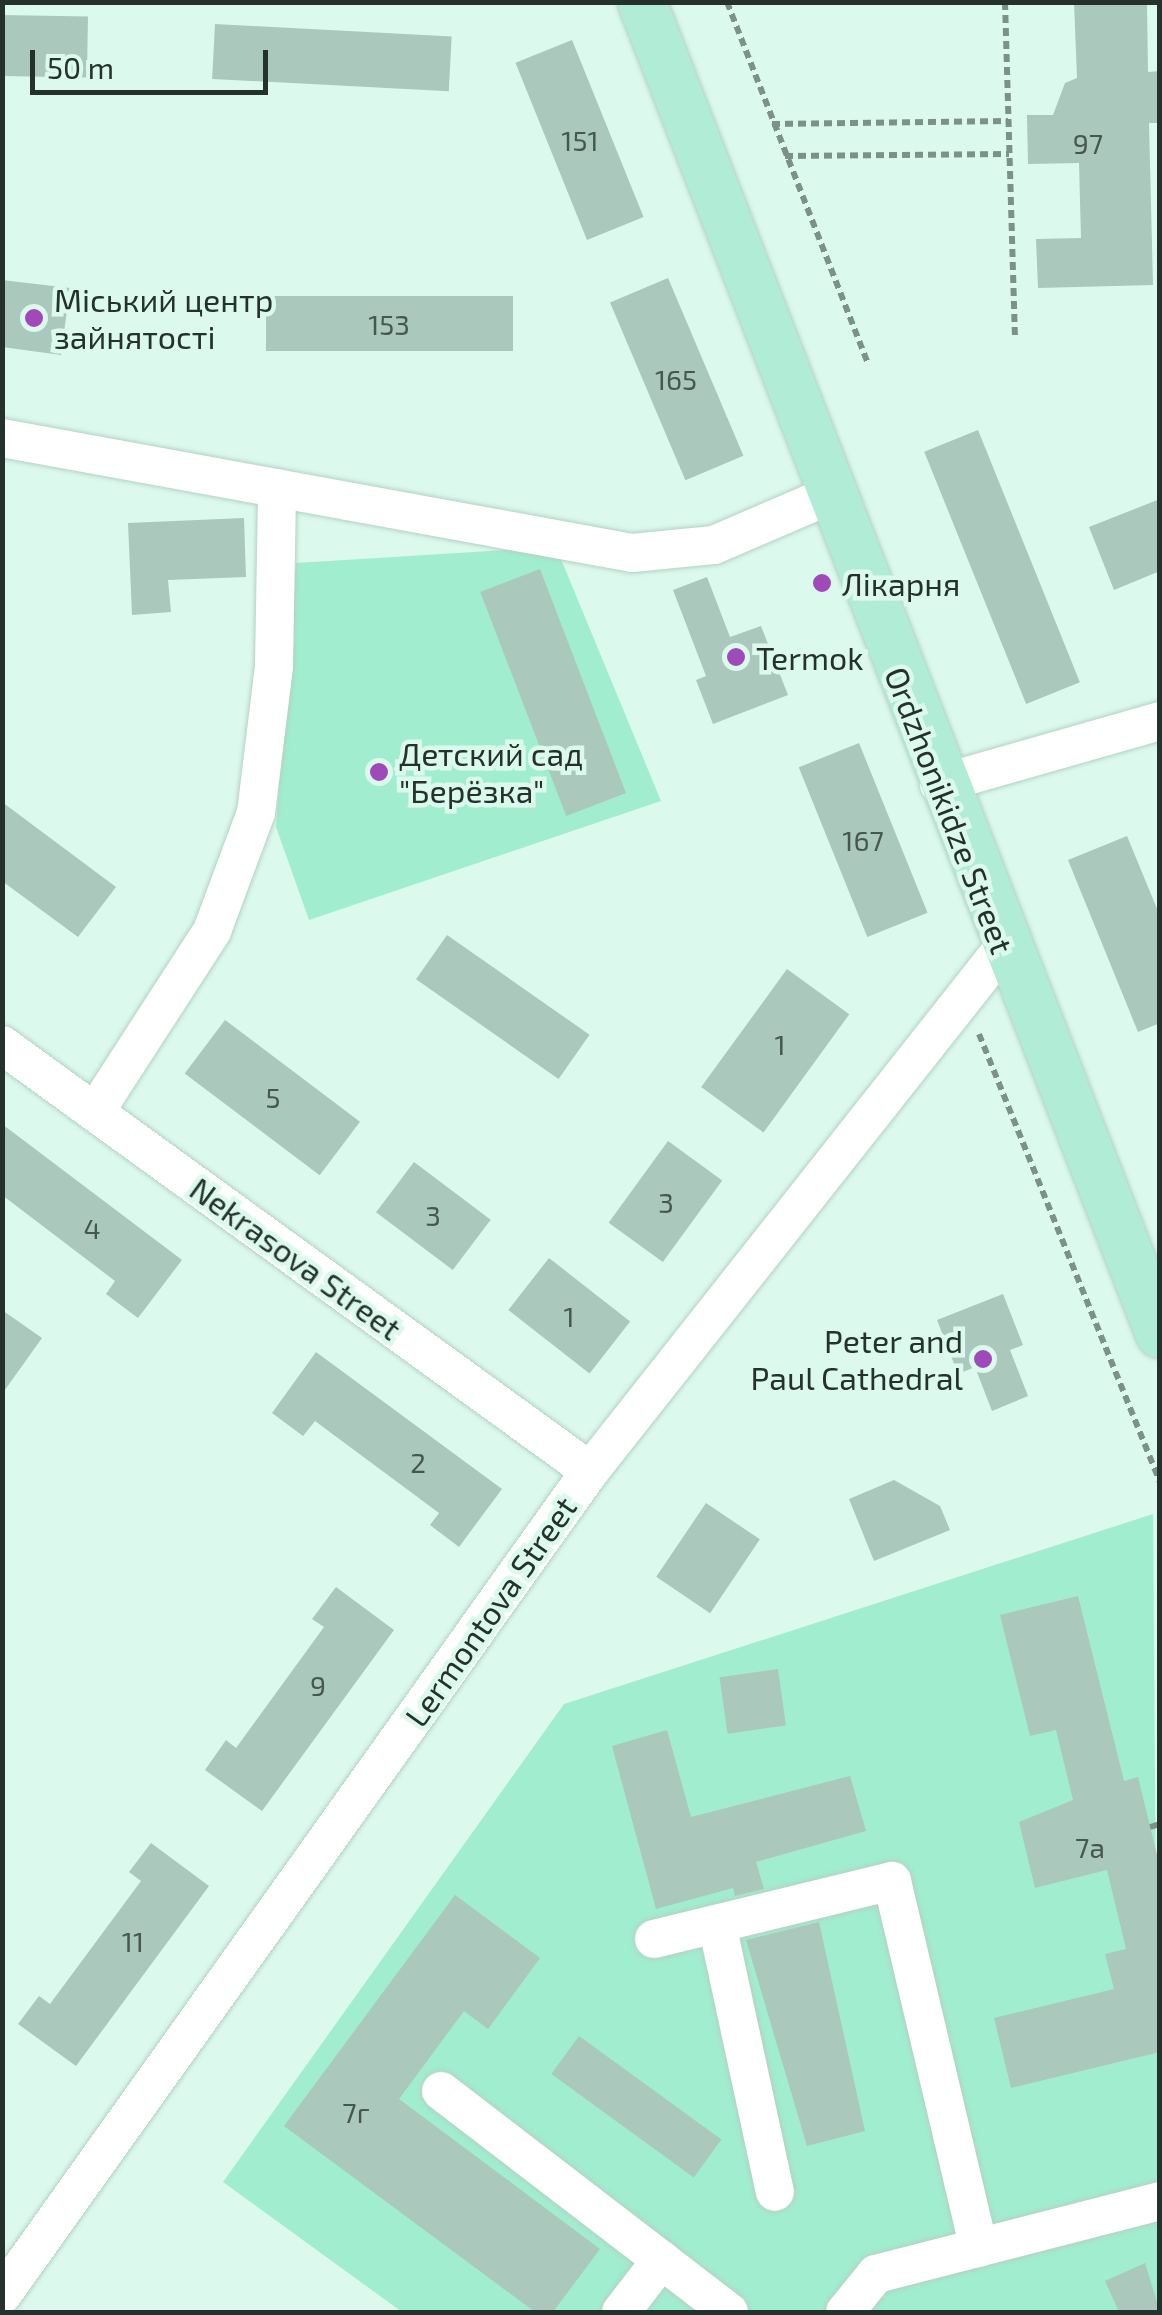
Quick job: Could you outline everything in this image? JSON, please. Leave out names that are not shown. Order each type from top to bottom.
[{"type":"main road","name":"Ordzhonikidze Street","points":[[642,2],[939,784],[1160,1334]]},
{"type":"street","points":[[2,438],[672,555],[828,496]]},
{"type":"street","points":[[95,1112],[212,931],[256,813],[272,685],[277,488]]},
{"type":"street","points":[[939,784],[1160,721]]},
{"type":"street","name":"Lermontova Street","points":[[2,2295],[590,1470],[1004,947]]},
{"type":"street","name":"Nekrasova Street","points":[[2,1046],[590,1470]]},
{"type":"street","points":[[654,1939],[892,1882],[979,2248]]},
{"type":"street","points":[[717,1924],[775,2192]]},
{"type":"street","points":[[441,2091],[729,2312]]},
{"type":"street","points":[[845,2312],[876,2274],[1160,2201]]},
{"type":"street","points":[[621,2312],[661,2260]]},
{"type":"path","points":[[727,2],[868,363]]},
{"type":"path","points":[[1005,2],[1015,340]]},
{"type":"path","points":[[772,124],[1008,121]]},
{"type":"path","points":[[785,156],[1009,154]]},
{"type":"path","points":[[964,998],[1160,1483]]},
{"type":"path","points":[[1150,1826],[1160,1824]]},
{"type":"green space","points":[[556,547],[661,801],[309,920],[276,827],[296,563]]},
{"type":"green space","points":[[1153,1514],[1159,2312],[402,2312],[223,2182],[564,1704]]},
{"type":"building","points":[[1074,2],[1147,2],[1148,72],[1160,71],[1160,123],[1149,123],[1153,285],[1038,288],[1036,239],[1081,238],[1079,163],[1028,164],[1027,115],[1053,115],[1065,83],[1077,78]]},
{"type":"building","points":[[2,15],[88,17],[87,77],[2,76]]},
{"type":"building","points":[[215,24],[452,36],[449,91],[212,79]]},
{"type":"building","points":[[572,40],[644,217],[587,240],[515,63]]},
{"type":"building","points":[[668,278],[743,456],[685,480],[610,303]]},
{"type":"building","name":"Міський центр зайнятості","points":[[2,280],[70,288],[61,355],[2,347]]},
{"type":"building","points":[[266,296],[513,296],[513,351],[266,351]]},
{"type":"building","points":[[978,430],[1080,682],[1026,704],[924,452]]},
{"type":"building","points":[[1160,499],[1160,571],[1114,590],[1089,527]]},
{"type":"building","points":[[244,518],[246,577],[168,580],[171,612],[132,615],[128,523]]},
{"type":"building","points":[[540,569],[626,793],[566,816],[480,592]]},
{"type":"building","name":"Termok","points":[[707,577],[730,637],[761,626],[788,695],[713,724],[696,680],[706,676],[673,590]]},
{"type":"building","points":[[859,743],[928,913],[867,937],[799,767]]},
{"type":"building","points":[[2,802],[116,887],[78,937],[2,881]]},
{"type":"building","points":[[1127,836],[1160,916],[1160,1023],[1138,1032],[1068,860]]},
{"type":"building","points":[[447,935],[590,1035],[559,1079],[416,979]]},
{"type":"building","points":[[787,969],[849,1014],[763,1132],[701,1087]]},
{"type":"building","points":[[225,1020],[360,1122],[320,1175],[185,1074]]},
{"type":"building","points":[[2,1124],[182,1260],[138,1318],[106,1294],[115,1281],[2,1195]]},
{"type":"building","points":[[668,1141],[722,1180],[663,1262],[609,1223]]},
{"type":"building","points":[[414,1162],[491,1220],[453,1270],[376,1212]]},
{"type":"building","points":[[549,1258],[630,1321],[590,1373],[508,1310]]},
{"type":"building","name":"Peter and Paul Cathedral","points":[[1003,1294],[1023,1345],[1010,1350],[1028,1396],[992,1411],[975,1367],[958,1374],[937,1320]]},
{"type":"building","points":[[2,1310],[42,1338],[2,1394]]},
{"type":"building","points":[[316,1352],[502,1489],[459,1547],[430,1525],[439,1513],[315,1421],[303,1436],[272,1413]]},
{"type":"building","points":[[894,1480],[940,1506],[950,1530],[874,1561],[849,1499]]},
{"type":"building","points":[[706,1503],[760,1539],[710,1613],[656,1577]]},
{"type":"building","points":[[336,1587],[394,1630],[262,1811],[205,1770],[226,1740],[236,1748],[324,1627],[312,1619]]},
{"type":"building","points":[[1078,1596],[1124,1781],[1138,1777],[1160,1867],[1160,2052],[1011,2088],[994,2018],[1114,1989],[1105,1954],[1126,1949],[1107,1870],[1035,1888],[1019,1822],[1073,1800],[1056,1730],[1030,1736],[1000,1615]]},
{"type":"building","points":[[778,1669],[786,1725],[728,1734],[720,1677]]},
{"type":"building","points":[[667,1730],[691,1817],[850,1776],[866,1831],[756,1862],[764,1889],[735,1896],[733,1888],[656,1909],[612,1746]]},
{"type":"building","points":[[151,1843],[209,1886],[76,2066],[18,2024],[39,1996],[50,2004],[141,1881],[129,1872]]},
{"type":"building","points":[[455,1895],[540,1958],[488,2029],[464,2011],[399,2099],[600,2249],[553,2312],[535,2312],[284,2126]]},
{"type":"building","points":[[819,1922],[865,2131],[807,2146],[746,1940]]},
{"type":"building","points":[[579,2036],[721,2139],[694,2177],[551,2074]]},
{"type":"building","points":[[1145,2263],[1160,2312],[1119,2312],[1105,2281]]},
{"type":"place","name":"Міський центр зайнятості","points":[[34,318]]},
{"type":"place","name":"Лікарня","points":[[822,583]]},
{"type":"place","name":"Termok","points":[[736,657]]},
{"type":"place","name":"Детский сад \"Берёзка\"","points":[[379,772]]},
{"type":"place","name":"Peter and Paul Cathedral","points":[[983,1359]]}]
